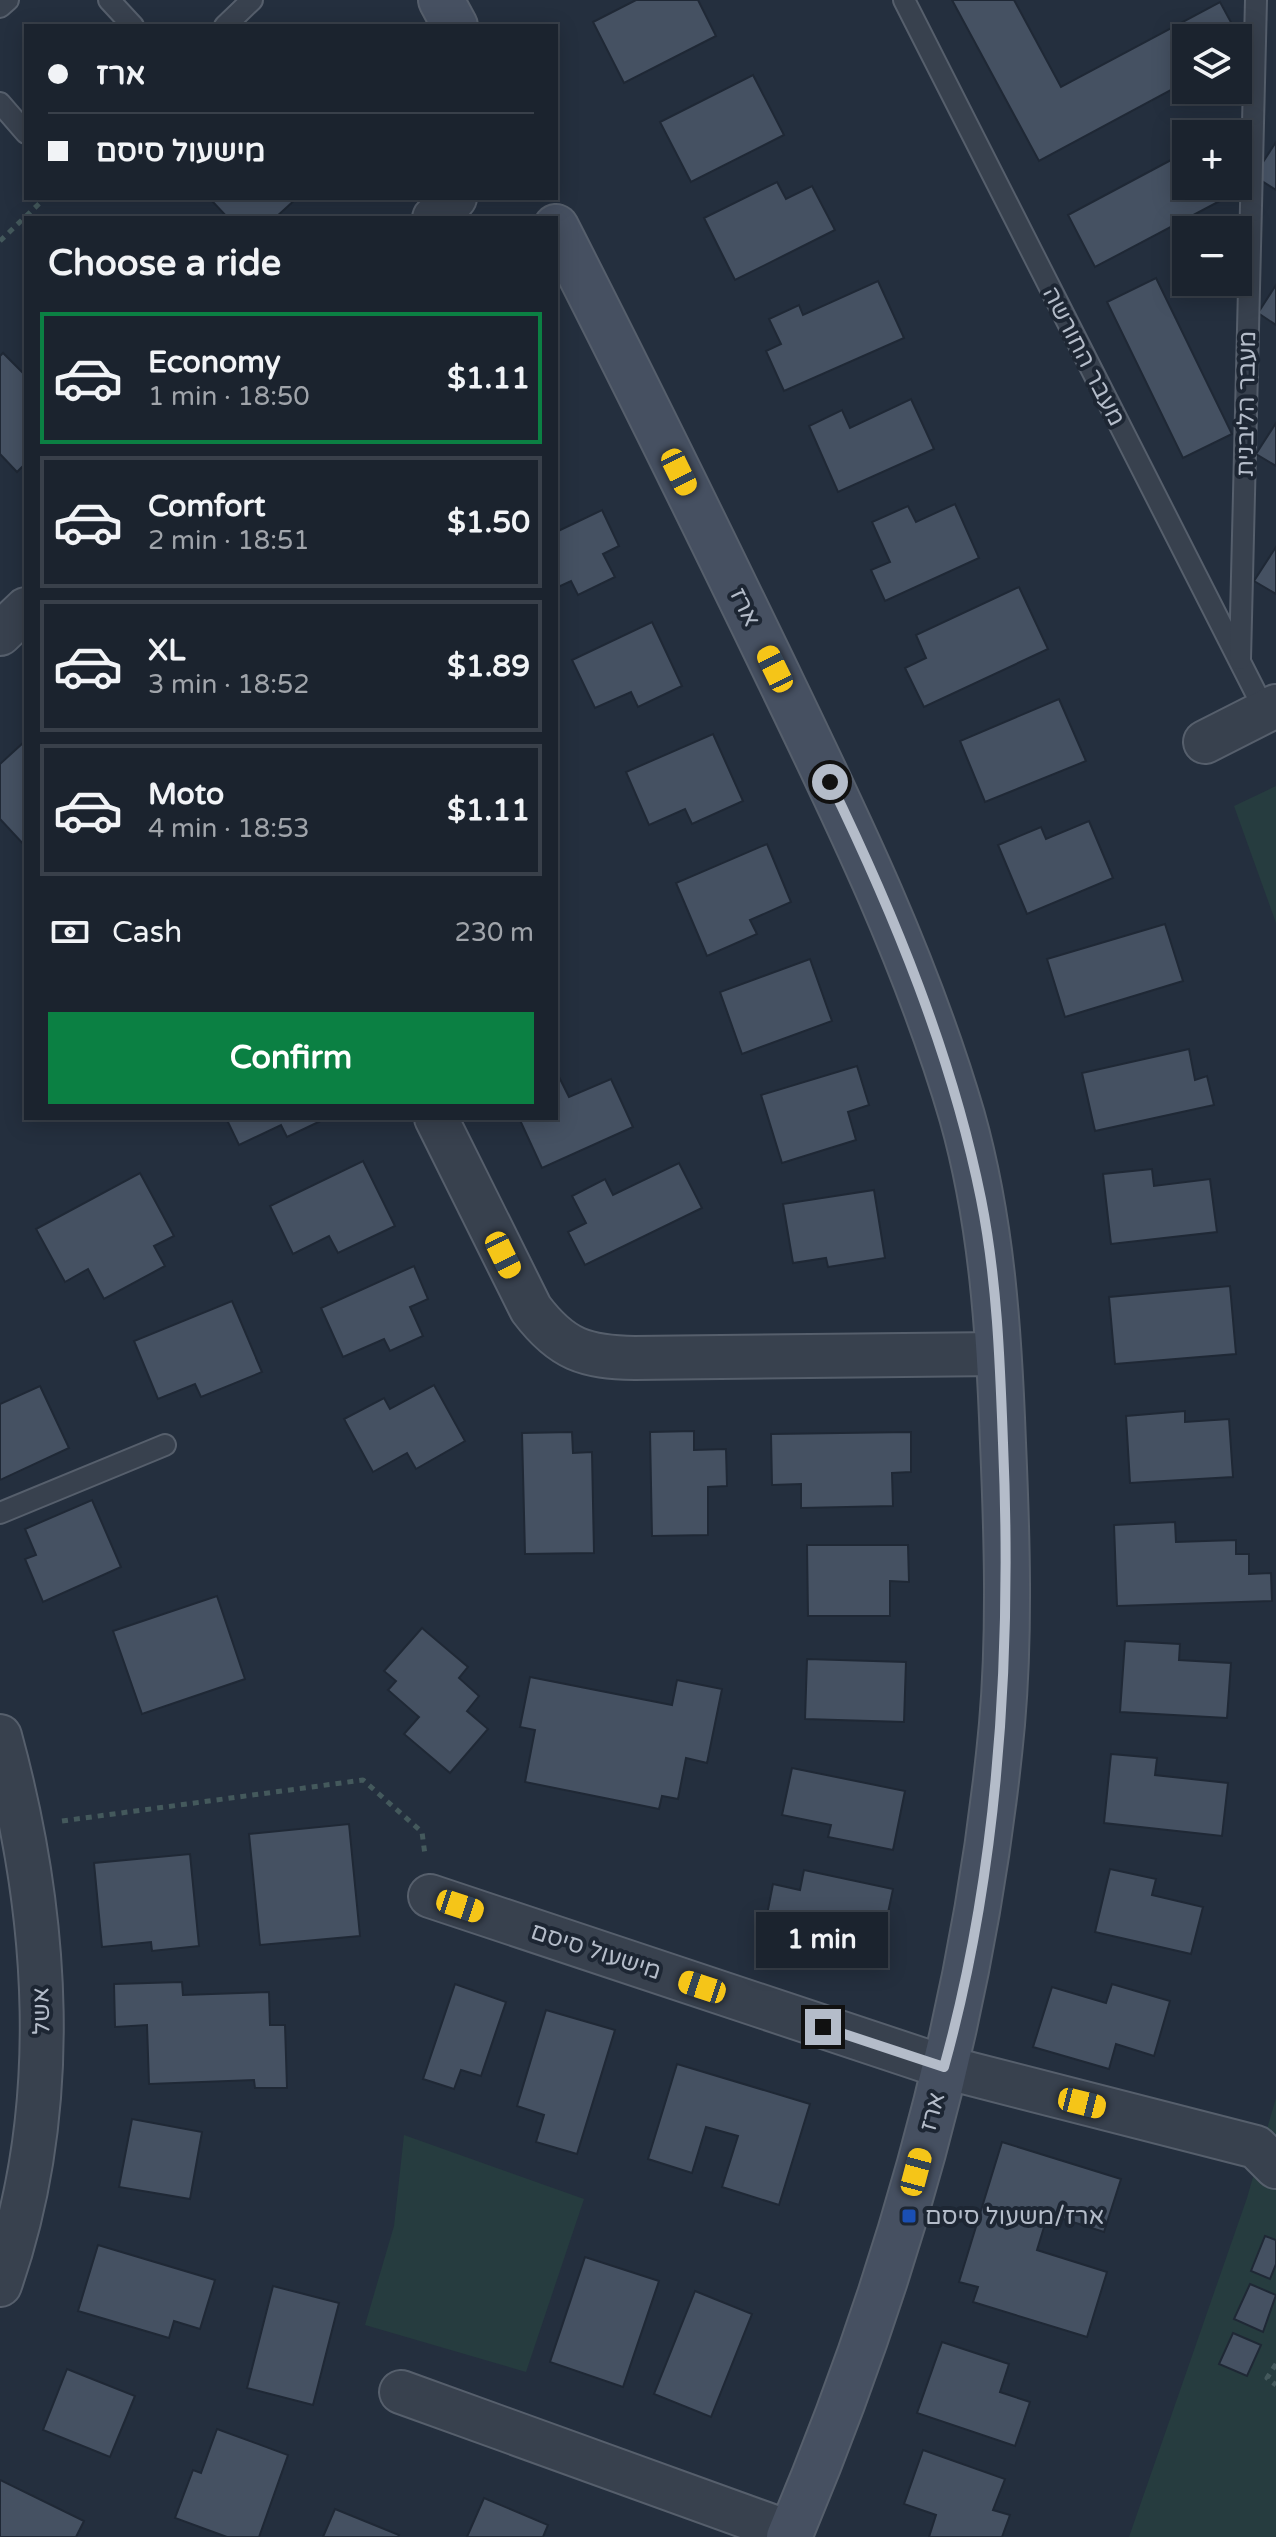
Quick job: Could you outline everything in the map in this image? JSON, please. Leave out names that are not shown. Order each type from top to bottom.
[{"type":"street","points":[[441,0],[454,24]]},
{"type":"street","points":[[436,216],[453,200]]},
{"type":"street","name":"ארז","points":[[558,231],[844,810],[896,930],[935,1032],[963,1120],[982,1201],[999,1354],[1007,1562],[1002,1719],[983,1879],[944,2067],[910,2198],[866,2334],[790,2535]]},
{"type":"street","points":[[0,634],[24,611]]},
{"type":"street","points":[[1205,742],[1271,709]]},
{"type":"street","points":[[437,1120],[531,1309],[546,1328],[575,1350],[590,1355],[635,1358],[999,1354]]},
{"type":"street","name":"אשל","points":[[0,1736],[22,1827],[38,1938],[43,2019],[41,2096],[32,2171],[16,2241],[0,2285]]},
{"type":"street","name":"מישעול סיסם","points":[[430,1896],[944,2067],[1256,2147],[1276,2167]]},
{"type":"street","points":[[401,2392],[790,2535]]},
{"type":"lane","points":[[0,7],[8,0]]},
{"type":"lane","points":[[109,0],[131,24]]},
{"type":"lane","points":[[227,24],[252,0]]},
{"type":"lane","name":"מעבר החורשה","points":[[904,0],[1240,663],[1271,709]]},
{"type":"lane","name":"מעבר הליבנית","points":[[1240,663],[1256,0]]},
{"type":"lane","points":[[0,103],[24,131]]},
{"type":"lane","points":[[0,1513],[165,1445]]},
{"type":"path","points":[[26,216],[43,200]]},
{"type":"path","points":[[0,241],[24,218]]},
{"type":"path","points":[[22,1827],[363,1780],[422,1832],[430,1896]]},
{"type":"path","points":[[1276,2364],[1267,2378],[1276,2385]]},
{"type":"green space","points":[[1276,786],[1276,923],[1234,806]]},
{"type":"green space","points":[[1276,2098],[1276,2537],[1129,2537],[1247,2198]]},
{"type":"green space","points":[[404,2135],[584,2199],[526,2372],[365,2325],[394,2226]]},
{"type":"building","points":[[636,0],[698,0],[716,36],[624,83],[593,22]]},
{"type":"building","points":[[952,0],[1014,0],[1061,87],[1172,28],[1172,90],[1039,161]]},
{"type":"building","points":[[1220,2],[1232,24],[1179,24]]},
{"type":"building","points":[[753,75],[784,135],[691,182],[660,122]]},
{"type":"building","points":[[1276,142],[1276,190],[1254,176]]},
{"type":"building","points":[[1172,159],[1172,200],[1222,200],[1191,216],[1172,216],[1172,226],[1095,267],[1068,215]]},
{"type":"building","points":[[777,182],[786,199],[812,186],[835,230],[735,280],[704,218]]},
{"type":"building","points":[[295,200],[277,216],[226,216],[212,201]]},
{"type":"building","points":[[1156,278],[1232,434],[1183,458],[1107,302]]},
{"type":"building","points":[[878,281],[904,338],[784,391],[766,351],[781,344],[769,319],[799,305],[803,315]]},
{"type":"building","points":[[1276,285],[1276,325],[1258,313]]},
{"type":"building","points":[[3,353],[24,374],[24,465],[17,472],[0,454],[0,356]]},
{"type":"building","points":[[911,399],[934,449],[838,492],[809,426],[842,410],[850,428]]},
{"type":"building","points":[[1276,423],[1276,466],[1256,454]]},
{"type":"building","points":[[955,504],[979,558],[885,601],[871,570],[890,562],[872,522],[908,506],[916,522]]},
{"type":"building","points":[[602,510],[619,546],[603,554],[615,577],[578,595],[571,581],[558,587],[558,531]]},
{"type":"building","points":[[1276,547],[1276,594],[1254,581]]},
{"type":"building","points":[[1019,587],[1048,649],[924,707],[905,668],[926,658],[916,635]]},
{"type":"building","points":[[652,622],[682,686],[638,707],[631,692],[595,708],[572,660]]},
{"type":"building","points":[[1059,699],[1086,761],[985,802],[960,741]]},
{"type":"building","points":[[713,734],[743,801],[692,824],[685,809],[649,825],[626,772]]},
{"type":"building","points":[[24,744],[24,845],[0,819],[0,764]]},
{"type":"building","points":[[1089,821],[1113,878],[1027,914],[998,845],[1041,827],[1046,839]]},
{"type":"building","points":[[767,844],[791,902],[750,920],[757,934],[707,956],[676,883]]},
{"type":"building","points":[[1165,924],[1183,981],[1065,1017],[1047,959]]},
{"type":"building","points":[[810,959],[832,1021],[742,1054],[720,992]]},
{"type":"building","points":[[1189,1049],[1195,1080],[1207,1076],[1214,1105],[1095,1131],[1082,1073]]},
{"type":"building","points":[[857,1066],[869,1105],[848,1112],[856,1140],[782,1163],[761,1095]]},
{"type":"building","points":[[558,1078],[569,1097],[611,1079],[633,1127],[542,1168],[520,1120],[558,1120]]},
{"type":"building","points":[[227,1120],[323,1120],[287,1137],[281,1125],[239,1145]]},
{"type":"building","points":[[363,1161],[395,1226],[338,1253],[329,1236],[293,1254],[270,1206]]},
{"type":"building","points":[[679,1163],[702,1208],[585,1265],[568,1232],[586,1223],[572,1196],[605,1179],[613,1195]]},
{"type":"building","points":[[1152,1169],[1154,1186],[1210,1179],[1217,1232],[1111,1244],[1103,1174]]},
{"type":"building","points":[[140,1173],[174,1236],[154,1246],[165,1266],[104,1299],[88,1269],[65,1282],[36,1229]]},
{"type":"building","points":[[874,1190],[885,1258],[828,1267],[826,1258],[793,1263],[783,1204]]},
{"type":"building","points":[[414,1266],[428,1299],[410,1307],[423,1336],[390,1351],[384,1339],[343,1357],[321,1308]]},
{"type":"building","points":[[1230,1286],[1236,1354],[1115,1364],[1109,1297]]},
{"type":"building","points":[[232,1301],[262,1372],[201,1397],[195,1384],[158,1399],[134,1341]]},
{"type":"building","points":[[434,1385],[465,1441],[416,1469],[407,1453],[373,1472],[344,1419],[384,1398],[390,1409]]},
{"type":"building","points":[[40,1386],[69,1448],[0,1480],[0,1404]]},
{"type":"building","points":[[1185,1411],[1185,1422],[1229,1419],[1233,1477],[1130,1483],[1126,1416]]},
{"type":"building","points":[[694,1431],[694,1450],[726,1449],[727,1486],[708,1487],[708,1535],[652,1536],[650,1432]]},
{"type":"building","points":[[572,1432],[573,1453],[592,1452],[594,1553],[525,1554],[522,1433]]},
{"type":"building","points":[[911,1432],[911,1472],[892,1473],[893,1506],[801,1508],[801,1484],[772,1485],[771,1434]]},
{"type":"building","points":[[92,1500],[121,1567],[43,1602],[25,1559],[36,1555],[25,1529]]},
{"type":"building","points":[[1175,1522],[1176,1542],[1236,1540],[1236,1554],[1249,1554],[1249,1574],[1271,1573],[1272,1601],[1117,1606],[1114,1525]]},
{"type":"building","points":[[807,1545],[908,1545],[909,1582],[890,1581],[890,1616],[808,1616]]},
{"type":"building","points":[[217,1596],[245,1679],[142,1714],[113,1631]]},
{"type":"building","points":[[422,1628],[468,1667],[459,1678],[479,1696],[467,1711],[488,1729],[450,1773],[404,1734],[419,1717],[388,1690],[396,1681],[384,1671]]},
{"type":"building","points":[[1125,1641],[1180,1644],[1179,1660],[1231,1663],[1227,1718],[1120,1712]]},
{"type":"building","points":[[807,1659],[906,1662],[904,1722],[805,1719]]},
{"type":"building","points":[[530,1677],[672,1705],[677,1680],[722,1689],[707,1763],[686,1758],[678,1799],[662,1796],[659,1809],[525,1782],[535,1730],[520,1727]]},
{"type":"building","points":[[1111,1754],[1157,1758],[1155,1775],[1228,1783],[1222,1836],[1104,1823]]},
{"type":"building","points":[[792,1768],[905,1791],[893,1850],[828,1837],[831,1825],[782,1815]]},
{"type":"building","points":[[349,1824],[360,1936],[260,1945],[249,1834]]},
{"type":"building","points":[[190,1854],[199,1946],[152,1951],[151,1942],[102,1947],[94,1863]]},
{"type":"building","points":[[1110,1869],[1156,1879],[1152,1895],[1203,1907],[1191,1954],[1095,1932]]},
{"type":"building","points":[[804,1870],[893,1889],[882,1941],[849,1935],[847,1946],[764,1930],[773,1884],[800,1890]]},
{"type":"building","points":[[182,1982],[183,1995],[269,1992],[270,2025],[285,2025],[287,2088],[255,2088],[254,2080],[149,2084],[147,2025],[115,2027],[114,1984]]},
{"type":"building","points":[[455,1984],[506,2002],[481,2076],[461,2070],[454,2089],[423,2079]]},
{"type":"building","points":[[1112,1984],[1170,2001],[1154,2056],[1116,2044],[1109,2069],[1033,2047],[1052,1987],[1106,2003]]},
{"type":"building","points":[[546,2010],[615,2030],[577,2154],[536,2142],[544,2115],[517,2106]]},
{"type":"building","points":[[677,2064],[810,2104],[779,2205],[722,2187],[738,2136],[706,2127],[692,2173],[648,2159]]},
{"type":"building","points":[[132,2119],[202,2132],[190,2199],[119,2187]]},
{"type":"building","points":[[1002,2142],[1121,2179],[1104,2232],[1048,2214],[1037,2250],[1107,2272],[1087,2337],[973,2302],[978,2287],[959,2282]]},
{"type":"building","points":[[1265,2236],[1276,2240],[1276,2264],[1270,2279],[1251,2271]]},
{"type":"building","points":[[98,2245],[215,2280],[200,2329],[174,2321],[169,2338],[78,2311]]},
{"type":"building","points":[[585,2257],[659,2281],[623,2387],[550,2362]]},
{"type":"building","points":[[1250,2284],[1276,2295],[1263,2332],[1234,2319]]},
{"type":"building","points":[[273,2286],[339,2303],[313,2405],[247,2388]]},
{"type":"building","points":[[695,2291],[752,2314],[711,2417],[654,2394]]},
{"type":"building","points":[[1233,2333],[1261,2345],[1247,2376],[1219,2364]]},
{"type":"building","points":[[942,2342],[1009,2364],[1000,2392],[1030,2402],[1015,2446],[917,2413]]},
{"type":"building","points":[[67,2369],[135,2396],[110,2457],[43,2430]]},
{"type":"building","points":[[217,2429],[288,2455],[259,2537],[227,2537],[175,2518],[193,2470],[201,2473]]},
{"type":"building","points":[[923,2450],[1005,2479],[993,2510],[1010,2515],[1002,2537],[929,2537],[936,2515],[904,2504]]},
{"type":"building","points":[[0,2480],[84,2521],[76,2537],[0,2537]]},
{"type":"building","points":[[484,2498],[548,2525],[543,2537],[467,2537]]},
{"type":"building","points":[[335,2509],[399,2535],[323,2537]]},
{"type":"place","name":"ארז/משעול סיסם","points":[[909,2216]]},
{"type":"route","points":[[823,2027],[944,2067],[983,1879],[1002,1719],[1007,1562],[1000,1363],[982,1201],[963,1120],[935,1032],[896,930],[830,782]]}]
